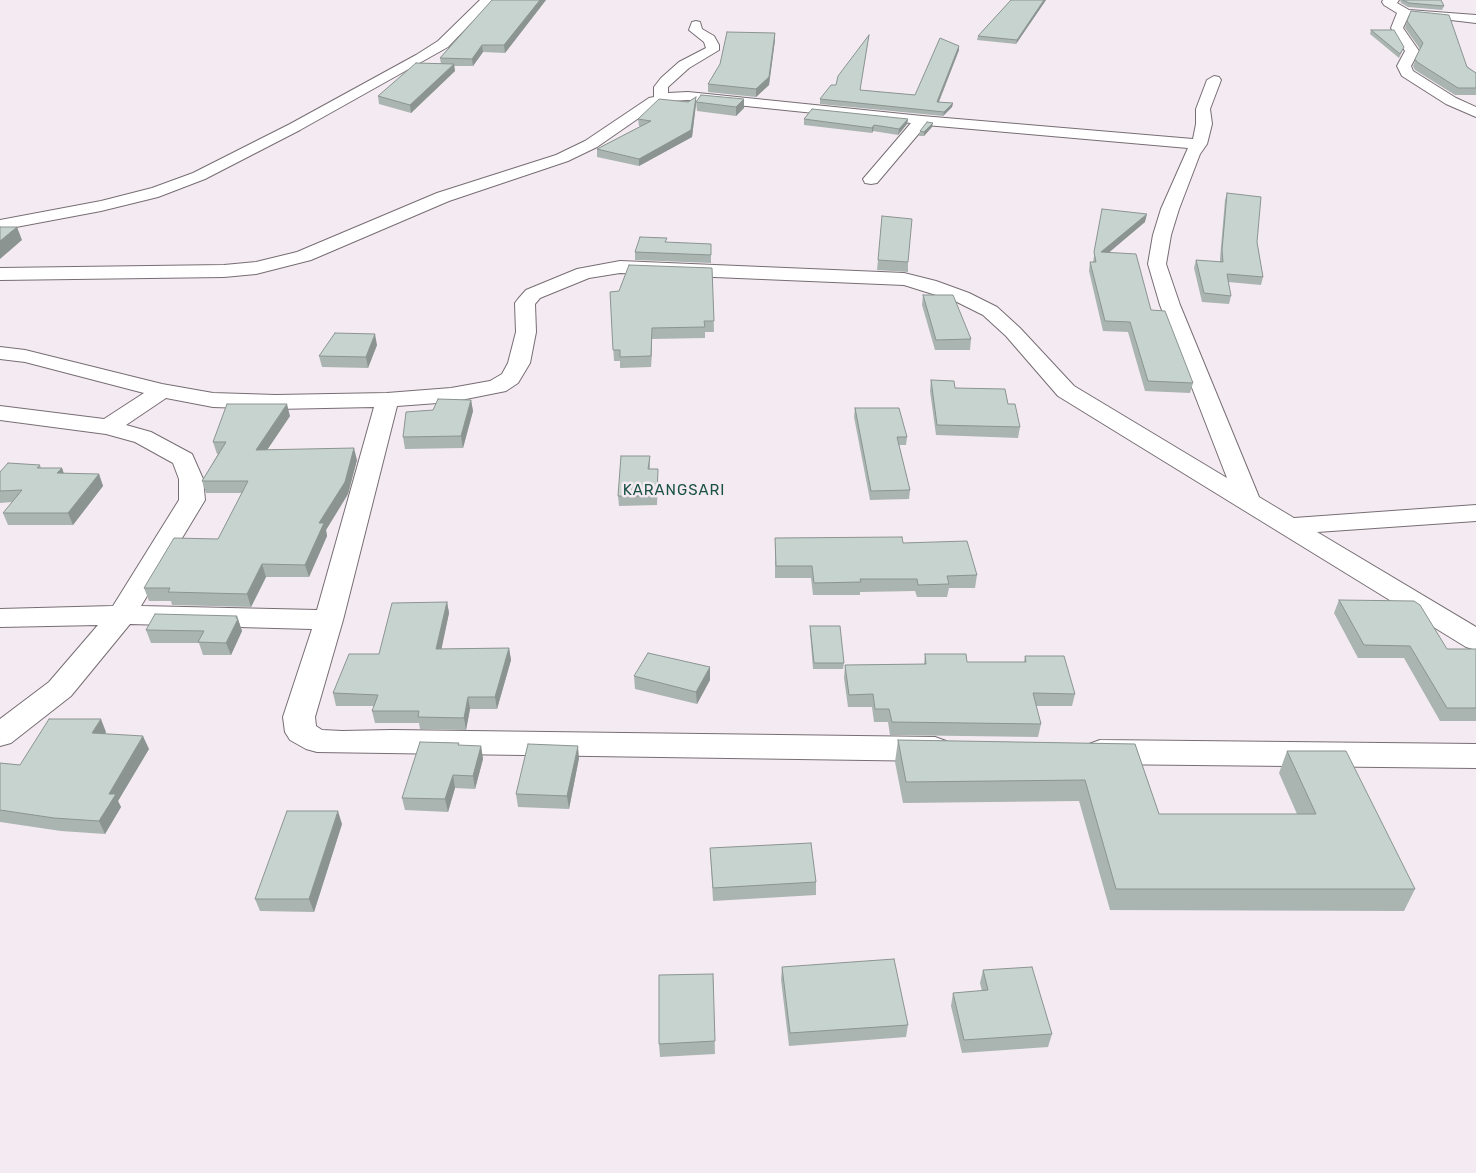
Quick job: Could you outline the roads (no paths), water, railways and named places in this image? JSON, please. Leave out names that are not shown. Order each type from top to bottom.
[{"type":"street","points":[[0,225],[148,195],[199,176],[295,127],[421,58],[443,44],[487,0]]},
{"type":"street","points":[[1393,0],[1388,2],[1404,12],[1476,19]]},
{"type":"street","points":[[1404,12],[1397,28],[1412,51],[1404,66],[1407,73],[1476,113]]},
{"type":"street","points":[[661,99],[661,87],[666,81],[684,65],[712,50],[713,45],[709,39],[695,30],[696,25]]},
{"type":"street","points":[[1214,80],[1203,109],[1204,124],[1199,144],[1192,154],[1170,209],[1162,235],[1157,264],[1170,305],[1249,503]]},
{"type":"street","points":[[0,274],[224,271],[256,268],[304,256],[443,197],[562,158],[592,144],[654,101],[688,96],[922,120],[1199,144]]},
{"type":"street","points":[[871,179],[922,120]]},
{"type":"street","points":[[0,353],[25,356],[162,391],[213,400],[276,402],[387,400],[478,391],[505,382],[514,374],[519,363],[526,332],[525,303],[533,294],[567,278],[600,269],[620,267],[904,279],[954,294],[990,311],[1013,332],[1066,390],[1476,640]]},
{"type":"street","points":[[108,427],[162,391]]},
{"type":"street","points":[[387,400],[329,620],[299,717],[301,732],[317,741],[967,750]]},
{"type":"street","points":[[0,413],[108,427],[143,437],[183,459],[191,479],[192,500],[122,615],[60,689],[0,735]]},
{"type":"street","points":[[1289,526],[1476,513]]},
{"type":"street","points":[[0,618],[122,615],[329,620]]},
{"type":"street","points":[[1076,752],[1476,756]]},
{"type":"district","name":"KARANGSARI","points":[[674,491]]}]
